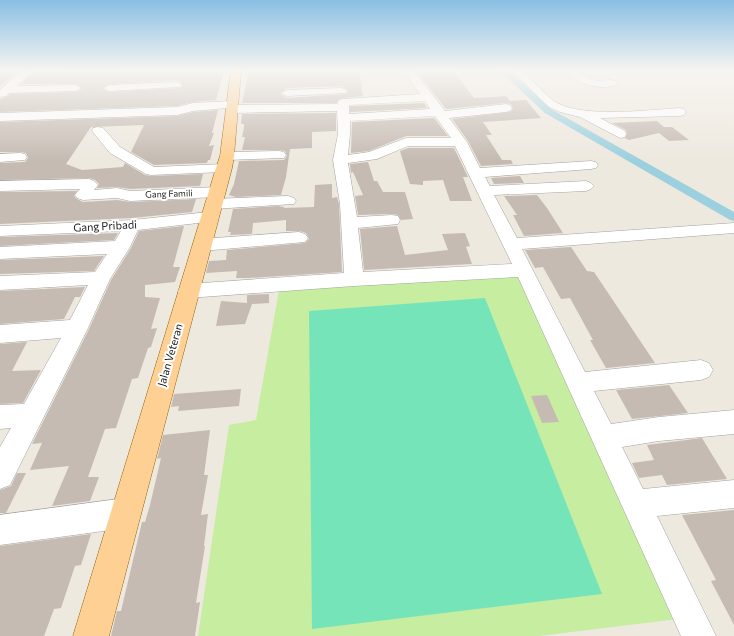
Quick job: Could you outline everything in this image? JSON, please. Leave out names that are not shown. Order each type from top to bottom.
[{"type":"main road","name":"Jalan Veteran","points":[[91,636],[218,187],[232,103]]},
{"type":"street","points":[[86,114],[98,101]]},
{"type":"street","points":[[232,103],[237,101]]},
{"type":"street","points":[[342,101],[437,105]]},
{"type":"street","points":[[342,101],[344,134],[340,160],[348,204],[354,279]]},
{"type":"street","points":[[0,117],[177,110],[232,103],[342,101],[506,108]]},
{"type":"street","points":[[433,101],[460,142],[524,270],[699,636]]},
{"type":"street","points":[[549,101],[554,105],[571,112],[584,114],[680,112]]},
{"type":"street","points":[[584,114],[620,134]]},
{"type":"street","points":[[98,131],[115,150],[151,171],[218,187],[288,201]]},
{"type":"street","points":[[340,160],[372,156],[406,142],[460,142]]},
{"type":"street","points":[[218,187],[279,155]]},
{"type":"street","points":[[0,158],[20,157]]},
{"type":"street","points":[[480,182],[591,165]]},
{"type":"street","points":[[480,182],[586,186]]},
{"type":"street","name":"Gang Famili","points":[[0,186],[89,184],[90,185],[83,194],[117,193],[121,195],[146,195],[218,187]]},
{"type":"street","name":"Gang Pribadi","points":[[0,231],[132,225],[218,187]]},
{"type":"street","points":[[349,223],[392,220]]},
{"type":"street","points":[[0,475],[77,328],[101,278],[121,248],[132,225]]},
{"type":"street","points":[[511,244],[734,228]]},
{"type":"street","points":[[202,245],[299,238]]},
{"type":"street","points":[[0,253],[121,248]]},
{"type":"street","points":[[188,291],[354,279],[524,270]]},
{"type":"street","points":[[0,284],[101,278]]},
{"type":"street","points":[[0,334],[77,328]]},
{"type":"street","points":[[578,383],[623,377],[701,370]]},
{"type":"street","points":[[0,417],[32,415]]},
{"type":"street","points":[[604,438],[659,429],[734,422]]},
{"type":"street","points":[[636,504],[734,494]]},
{"type":"street","points":[[0,530],[126,513]]},
{"type":"green space","points":[[520,274],[678,619],[539,636],[198,636],[229,425],[256,420],[279,290]]},
{"type":"green space","points":[[485,298],[602,594],[312,629],[309,311]]},
{"type":"building","points":[[0,101],[208,101],[193,102],[177,106],[0,112]]},
{"type":"building","points":[[243,101],[338,101],[336,103],[242,103]]},
{"type":"building","points":[[439,101],[527,101],[541,118],[483,122],[492,135],[486,135],[502,160],[511,160],[513,164],[481,166],[468,141],[452,119],[510,112],[513,109],[511,104],[506,103],[446,109]]},
{"type":"building","points":[[424,103],[427,108],[350,112],[350,106]]},
{"type":"building","points":[[218,110],[212,133],[214,133],[209,146],[214,145],[210,160],[208,160],[207,163],[154,165],[131,152],[144,125],[91,127],[66,164],[82,170],[123,167],[125,163],[145,175],[151,176],[203,174],[200,186],[130,189],[117,187],[97,188],[99,184],[95,180],[89,178],[0,180],[0,163],[25,162],[28,158],[26,153],[0,152],[0,122],[177,116],[193,112]]},
{"type":"building","points":[[336,113],[336,131],[312,132],[312,148],[290,149],[286,177],[281,195],[236,197],[229,195],[234,184],[239,161],[284,160],[287,156],[285,151],[279,150],[242,150],[245,137],[242,137],[244,124],[241,124],[242,114]]},
{"type":"building","points":[[434,118],[448,136],[406,136],[369,151],[351,153],[352,122]]},
{"type":"building","points":[[657,121],[664,127],[672,127],[689,140],[669,141],[659,133],[629,140],[625,138],[627,134],[626,130],[612,123]]},
{"type":"building","points":[[408,148],[454,148],[468,177],[463,177],[472,201],[450,201],[443,180],[423,181],[423,185],[410,184],[400,151]]},
{"type":"building","points":[[368,162],[374,181],[377,181],[383,192],[405,192],[413,219],[401,220],[398,215],[392,214],[358,215],[355,196],[363,195],[353,172],[351,173],[350,164]]},
{"type":"building","points":[[520,176],[524,183],[494,184],[491,178]]},
{"type":"building","points":[[332,184],[332,198],[337,197],[339,204],[342,272],[249,278],[236,278],[237,271],[206,273],[209,261],[226,260],[227,250],[305,243],[309,239],[306,233],[299,231],[286,231],[286,220],[253,223],[252,234],[230,235],[231,232],[228,232],[233,209],[278,206],[284,208],[314,207],[315,185]]},
{"type":"building","points":[[77,191],[74,196],[83,202],[117,200],[130,202],[196,199],[192,212],[132,218],[0,224],[0,192]]},
{"type":"building","points":[[537,195],[563,233],[524,236],[513,215],[517,215],[504,196]]},
{"type":"building","points":[[184,226],[173,267],[180,267],[175,282],[145,285],[145,297],[160,298],[151,329],[157,328],[151,347],[148,348],[138,378],[132,379],[116,428],[105,429],[88,477],[99,477],[90,501],[52,506],[69,466],[30,470],[42,443],[32,444],[89,329],[111,280],[131,248],[139,231]]},
{"type":"building","points":[[397,226],[405,255],[448,250],[442,234],[465,233],[470,246],[466,247],[472,264],[364,270],[360,229]]},
{"type":"building","points":[[118,233],[114,240],[0,246],[0,237]]},
{"type":"building","points":[[571,247],[587,271],[594,272],[655,363],[606,368],[590,340],[593,340],[570,298],[561,299],[543,267],[535,268],[525,250]]},
{"type":"building","points":[[104,256],[94,271],[0,274],[0,260]]},
{"type":"building","points":[[85,287],[80,297],[75,297],[64,319],[0,324],[0,291]]},
{"type":"building","points":[[269,294],[269,303],[252,304],[245,324],[216,326],[221,301],[247,303],[247,295]]},
{"type":"building","points":[[27,342],[12,371],[41,370],[23,403],[0,404],[0,344]]},
{"type":"building","points":[[669,385],[688,413],[632,419],[616,390]]},
{"type":"building","points":[[241,389],[239,406],[178,411],[179,406],[171,407],[174,394]]},
{"type":"building","points":[[547,395],[559,422],[542,423],[531,396]]},
{"type":"building","points":[[210,430],[204,475],[208,475],[201,515],[208,514],[205,546],[196,603],[200,602],[195,636],[111,636],[117,611],[121,611],[142,522],[145,522],[150,505],[161,458],[157,459],[163,435]]},
{"type":"building","points":[[702,438],[727,479],[667,485],[662,475],[639,478],[632,463],[654,460],[647,445]]},
{"type":"building","points":[[17,473],[26,473],[6,513],[0,513],[0,490],[11,486]]},
{"type":"building","points":[[734,510],[734,625],[711,581],[716,580],[682,515]]},
{"type":"building","points":[[91,534],[81,565],[75,566],[61,608],[54,609],[44,636],[0,636],[0,546]]},
{"type":"waterway","points":[[537,101],[548,111],[734,217]]}]
